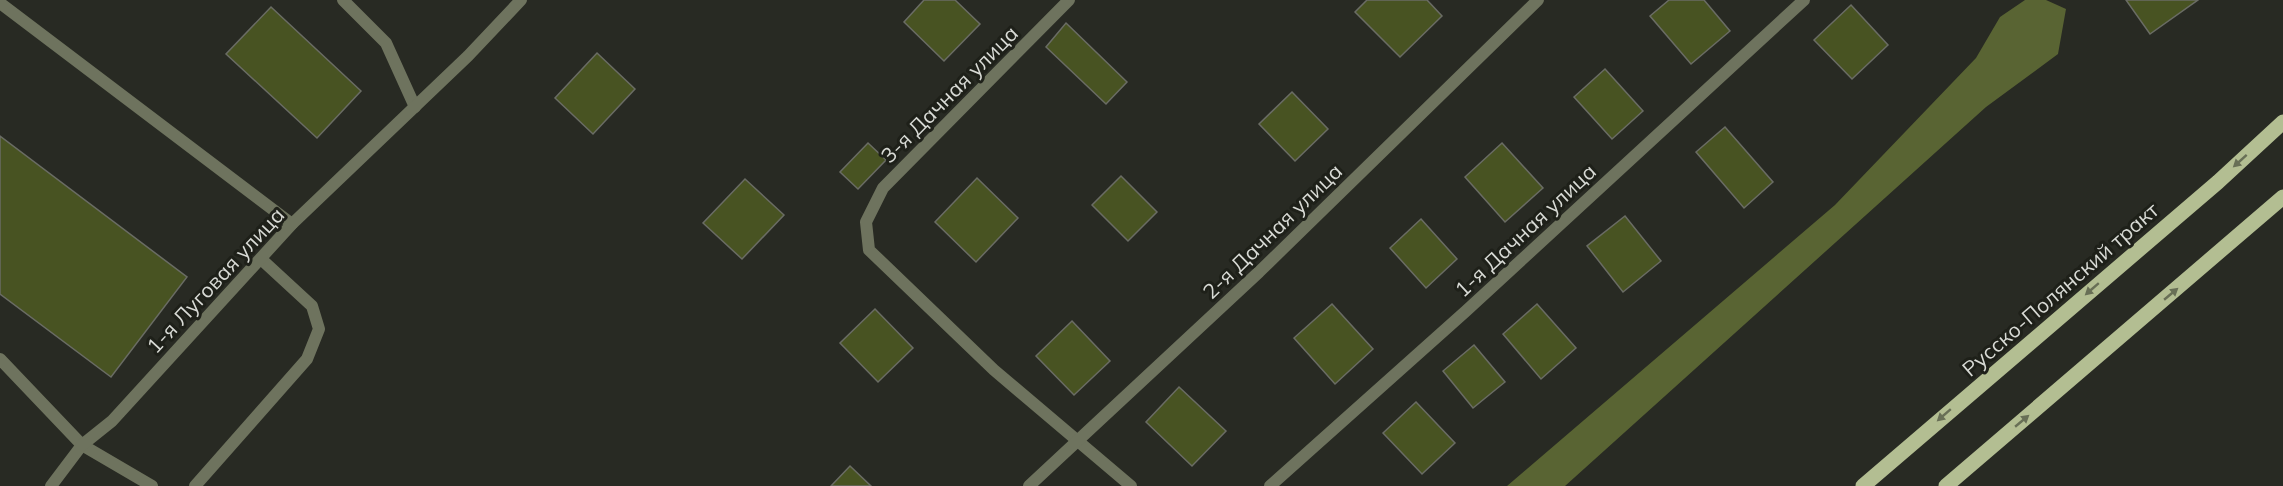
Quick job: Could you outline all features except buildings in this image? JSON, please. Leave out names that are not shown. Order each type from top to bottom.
[{"type":"main road","name":"Русско-Полянский тракт","points":[[1863,486],[2218,182],[2283,122]]},
{"type":"main road","points":[[1946,486],[2283,196]]},
{"type":"street","points":[[343,0],[386,43],[415,108]]},
{"type":"street","name":"1-я Луговая улица","points":[[51,486],[82,445],[112,421],[292,224],[415,108],[520,0]]},
{"type":"street","name":"3-я Дачная улица","points":[[1069,0],[884,188],[866,222],[869,250],[986,363],[1077,441]]},
{"type":"street","name":"2-я Дачная улица","points":[[1029,486],[1259,272],[1538,0]]},
{"type":"street","name":"1-я Дачная улица","points":[[1270,486],[1466,311],[1804,0]]},
{"type":"street","points":[[0,3],[292,224]]},
{"type":"street","points":[[195,486],[307,359],[320,329],[312,306],[261,259]]},
{"type":"street","points":[[0,359],[82,445],[152,486]]},
{"type":"street","points":[[1077,441],[1131,486]]},
{"type":"green space","points":[[2025,0],[2046,0],[2066,9],[2058,54],[1986,107],[1565,486],[1507,486],[1835,205],[1976,58],[2000,17]]}]
